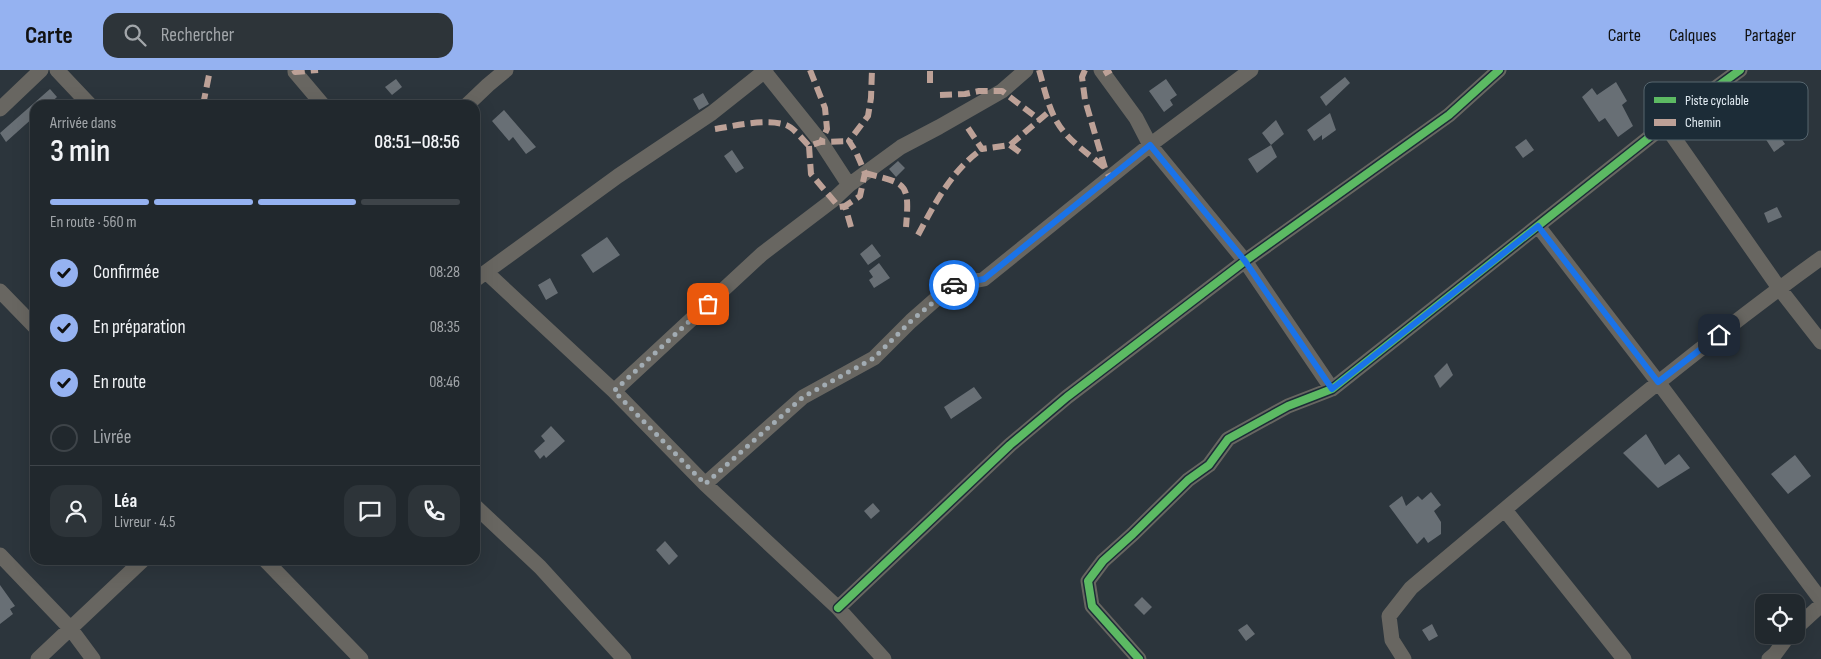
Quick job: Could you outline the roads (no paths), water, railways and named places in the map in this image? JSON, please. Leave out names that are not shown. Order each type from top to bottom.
[{"type":"street","points":[[0,109],[40,70]]},
{"type":"street","points":[[57,70],[85,100]]},
{"type":"street","points":[[295,70],[319,100]]},
{"type":"street","points":[[472,100],[506,70]]},
{"type":"street","points":[[614,391],[762,254],[833,200],[849,185],[901,146],[940,127],[1002,91],[1026,70]]},
{"type":"street","points":[[1100,70],[1136,118],[1150,145],[1245,261],[1332,389]]},
{"type":"street","points":[[705,484],[803,397],[874,358],[911,321],[952,285],[984,279],[1150,145],[1251,70]]},
{"type":"street","points":[[838,608],[1010,445],[1067,397],[1245,261],[1449,114],[1499,70]]},
{"type":"street","points":[[1724,82],[1740,70]]},
{"type":"street","points":[[849,185],[821,142],[765,71],[712,113],[633,166],[480,276],[614,391],[705,484],[838,608],[884,659]]},
{"type":"street","points":[[1139,659],[1092,606],[1088,582],[1103,560],[1133,534],[1188,480],[1209,465],[1228,439],[1288,406],[1332,389],[1646,140]]},
{"type":"street","points":[[1675,140],[1779,288],[1821,342]]},
{"type":"street","points":[[1538,226],[1658,382],[1821,600]]},
{"type":"street","points":[[1404,659],[1392,640],[1389,616],[1411,588],[1658,382],[1779,288],[1821,258]]},
{"type":"street","points":[[0,291],[30,322]]},
{"type":"street","points":[[1505,510],[1624,659]]},
{"type":"street","points":[[480,511],[540,567],[624,659]]},
{"type":"street","points":[[0,555],[70,628],[93,659]]},
{"type":"street","points":[[38,659],[138,565]]},
{"type":"street","points":[[270,565],[361,659]]},
{"type":"street","points":[[1805,620],[1821,605]]},
{"type":"street","points":[[1769,659],[1782,644]]}]
